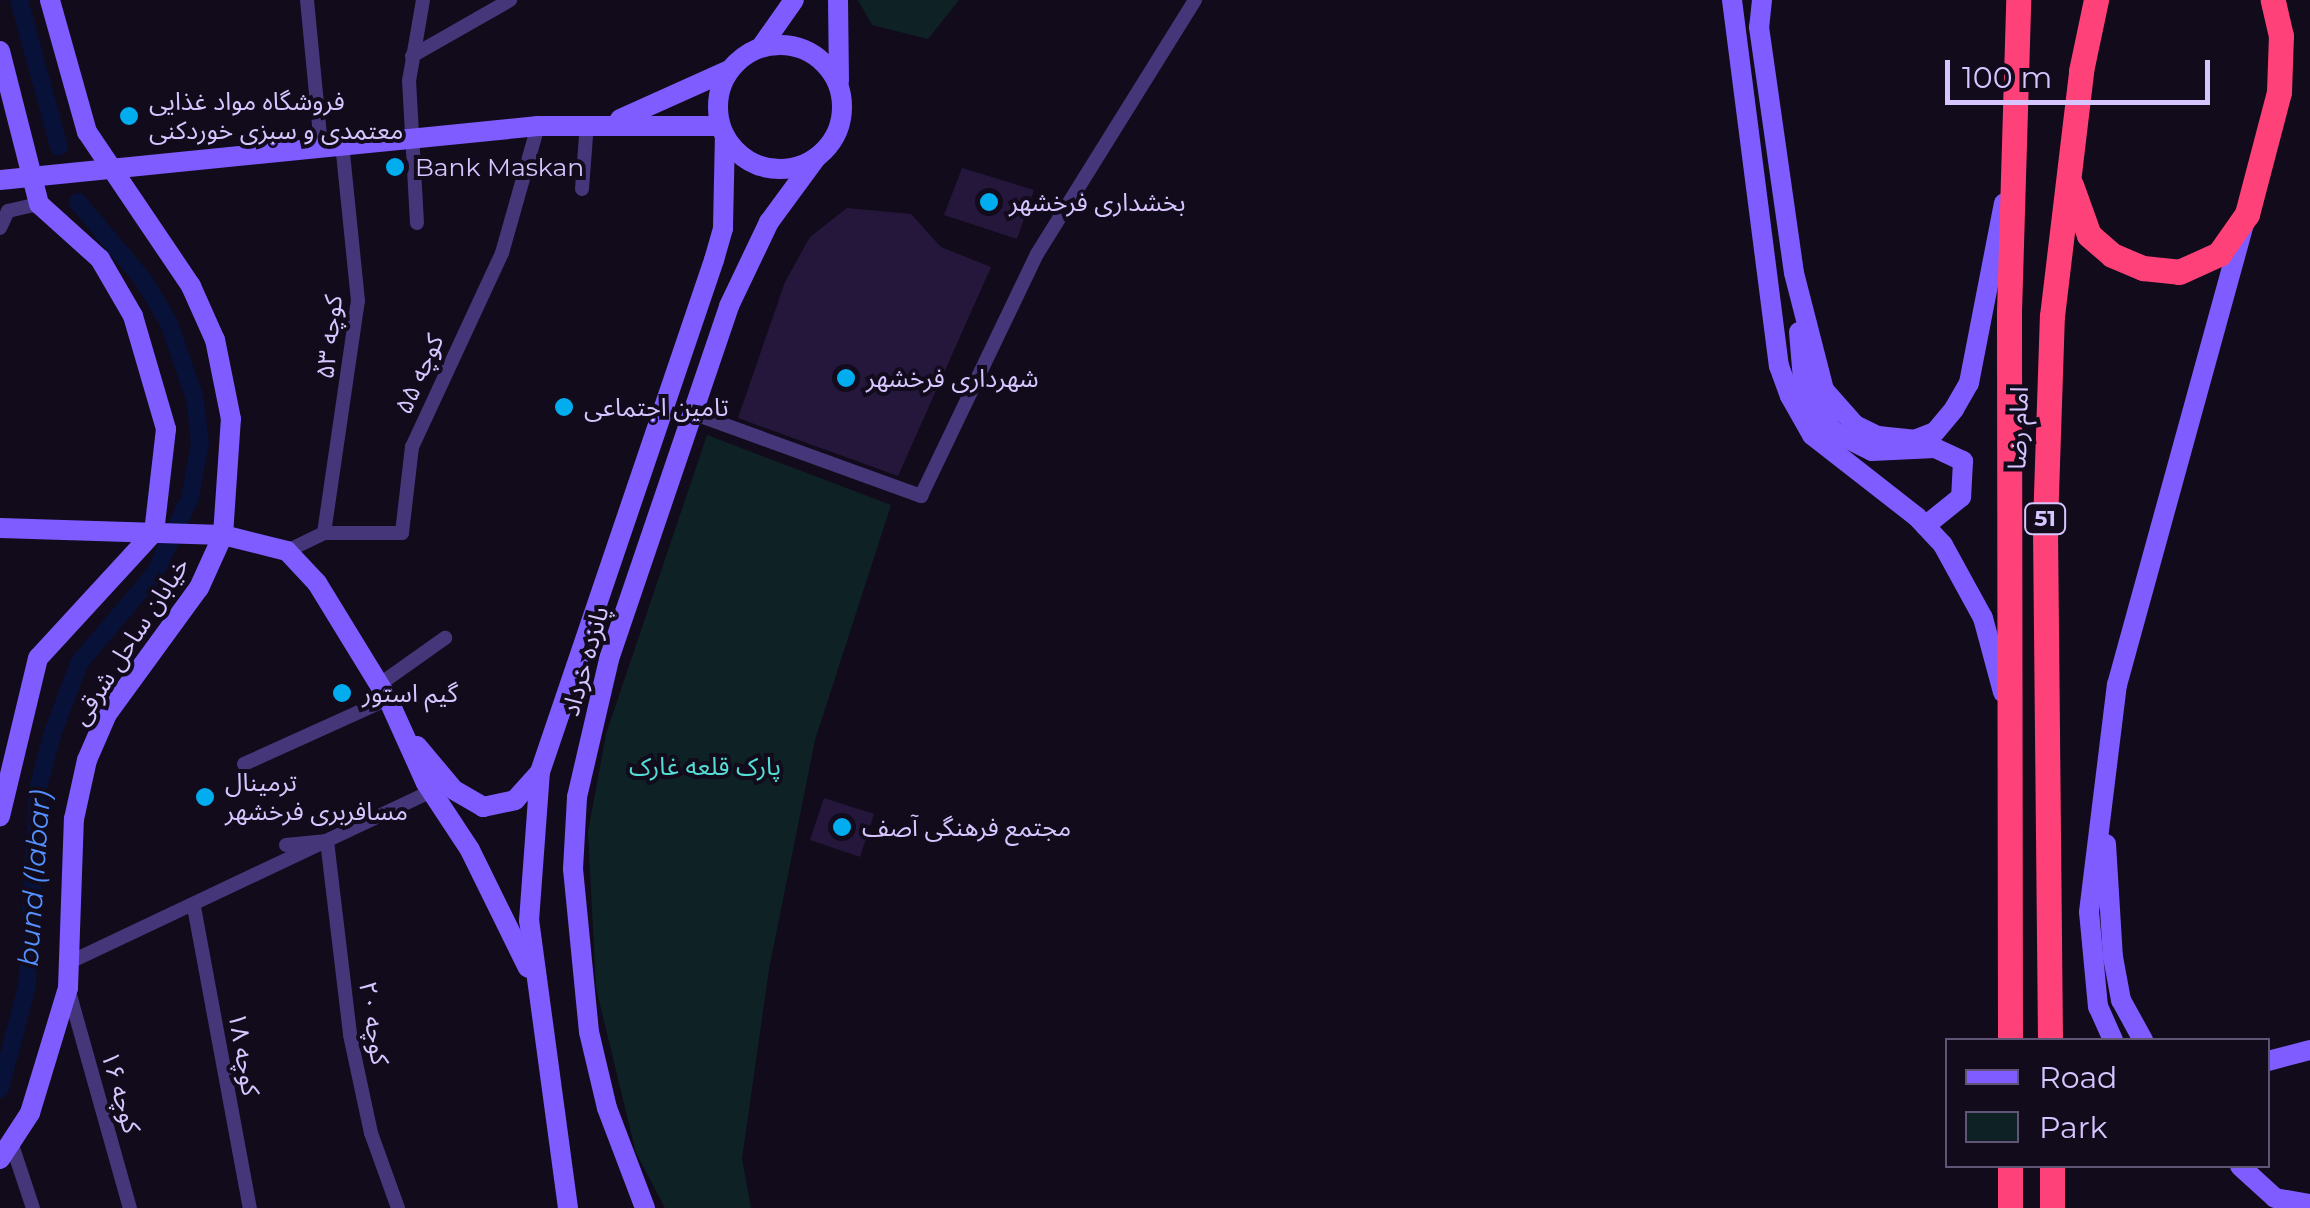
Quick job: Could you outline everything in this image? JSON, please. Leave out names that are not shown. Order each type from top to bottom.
[{"type":"highway","name":"امام رضا","points":[[2010,1038],[2012,161],[2018,0]]},
{"type":"highway","name":"امام رضا","points":[[2050,1038],[2045,524],[2052,316],[2069,171],[2096,0]]},
{"type":"highway","points":[[2069,171],[2075,206],[2089,235],[2112,255],[2142,268],[2179,272],[2219,254],[2247,214],[2279,92],[2281,36],[2273,0]]},
{"type":"highway","points":[[2010,1168],[2010,1208]]},
{"type":"highway","points":[[2052,1168],[2052,1208]]},
{"type":"main road","name":"خیابان ساحل شرقی","points":[[6,1152],[30,1112],[68,988],[74,818],[86,760],[130,678],[198,588],[214,534],[231,419],[215,340],[191,286],[100,168],[50,0]]},
{"type":"main road","points":[[613,122],[730,70],[761,47],[794,0]]},
{"type":"main road","points":[[730,70],[717,107],[722,131],[735,150],[766,168],[801,166],[816,158],[839,127],[838,0]]},
{"type":"main road","points":[[1732,0],[1784,381],[1812,435],[1926,526],[1965,577],[1983,618],[2011,740]]},
{"type":"main road","points":[[1762,0],[1759,27],[1794,273],[1804,392],[1834,432],[1872,451],[1935,448],[1962,461],[1962,497],[1926,526]]},
{"type":"main road","points":[[761,47],[780,44],[817,56],[840,88]]},
{"type":"main road","points":[[0,51],[41,176],[39,204]]},
{"type":"main road","points":[[0,180],[538,126],[613,122],[722,131]]},
{"type":"main road","name":"پانزده خرداد","points":[[568,1208],[536,989],[529,859],[540,772],[714,260],[724,216],[722,131]]},
{"type":"main road","name":"پانزده خرداد","points":[[645,1208],[606,1108],[589,1032],[578,966],[575,833],[609,659],[728,306],[769,222],[816,158]]},
{"type":"main road","points":[[1794,273],[1824,390],[1840,412],[1896,440],[1934,432],[1969,383],[2012,161]]},
{"type":"main road","name":"خیابان ساحل شرقی","points":[[0,816],[38,658],[154,532],[166,430],[155,375],[134,316],[100,259],[39,204]]},
{"type":"main road","points":[[2112,1038],[2098,1008],[2090,960],[2102,798],[2117,686],[2247,214]]},
{"type":"main road","points":[[0,528],[214,534],[287,551],[317,583],[384,692],[431,792],[502,909],[536,989]]},
{"type":"main road","points":[[403,729],[454,790],[483,807],[514,800],[540,772]]},
{"type":"main road","points":[[2102,798],[2113,957],[2122,1000],[2141,1038]]},
{"type":"main road","points":[[2270,1060],[2310,1050]]},
{"type":"main road","points":[[2242,1168],[2254,1184],[2302,1205]]},
{"type":"street","name":"کوچه ۵۳","points":[[308,0],[358,301],[324,533]]},
{"type":"street","points":[[417,223],[411,139],[412,56],[423,0]]},
{"type":"street","points":[[412,56],[510,0]]},
{"type":"street","points":[[692,413],[921,496],[1037,254],[1195,0]]},
{"type":"street","points":[[582,189],[587,124]]},
{"type":"street","name":"کوچه ۵۵","points":[[287,551],[324,533],[402,533],[412,447],[502,253],[538,126]]},
{"type":"street","points":[[0,228],[8,211],[39,204]]},
{"type":"street","points":[[244,764],[384,692],[446,638]]},
{"type":"street","points":[[70,962],[194,907],[431,792]]},
{"type":"street","points":[[286,845],[327,841]]},
{"type":"street","name":"کوچه ۲۰","points":[[327,841],[350,1035],[370,1133],[398,1208]]},
{"type":"street","name":"کوچه ۱۸","points":[[194,907],[250,1208]]},
{"type":"street","name":"کوچه ۱۶","points":[[68,988],[130,1208]]},
{"type":"street","points":[[6,1152],[33,1208]]},
{"type":"green space","points":[[858,0],[959,0],[928,39],[872,25]]},
{"type":"green space","name":"پارک قلعه غارک","points":[[707,435],[891,505],[815,740],[769,969],[742,1159],[751,1208],[665,1208],[636,1153],[596,988],[588,832],[606,734]]},
{"type":"building","name":"بخشداری فرخشهر","points":[[962,168],[1034,190],[1017,239],[944,215]]},
{"type":"building","name":"شهرداری فرخشهر","points":[[847,208],[911,214],[941,247],[991,267],[898,476],[738,418],[785,282],[810,237]]},
{"type":"building","name":"مجتمع فرهنگی آصف","points":[[824,798],[874,814],[860,857],[810,840]]},
{"type":"waterway","name":"bund (labar)","points":[[19,0],[59,147]]},
{"type":"waterway","name":"bund (labar)","points":[[0,1089],[27,986],[38,788],[52,735],[79,663],[155,573],[190,498],[200,443],[195,399],[169,323],[144,281],[78,202]]},
{"type":"place","name":"فروشگاه مواد غذایی معتمدی و سبزی خوردکنی","points":[[129,116]]},
{"type":"place","name":"Bank Maskan","points":[[395,167]]},
{"type":"place","name":"بخشداری فرخشهر","points":[[989,202]]},
{"type":"place","name":"شهرداری فرخشهر","points":[[846,378]]},
{"type":"place","name":"تامین اجتماعی","points":[[564,407]]},
{"type":"place","name":"گیم استور","points":[[342,693]]},
{"type":"place","name":"ترمینال مسافربری فرخشهر","points":[[205,797]]},
{"type":"place","name":"مجتمع فرهنگی آصف","points":[[842,827]]}]
